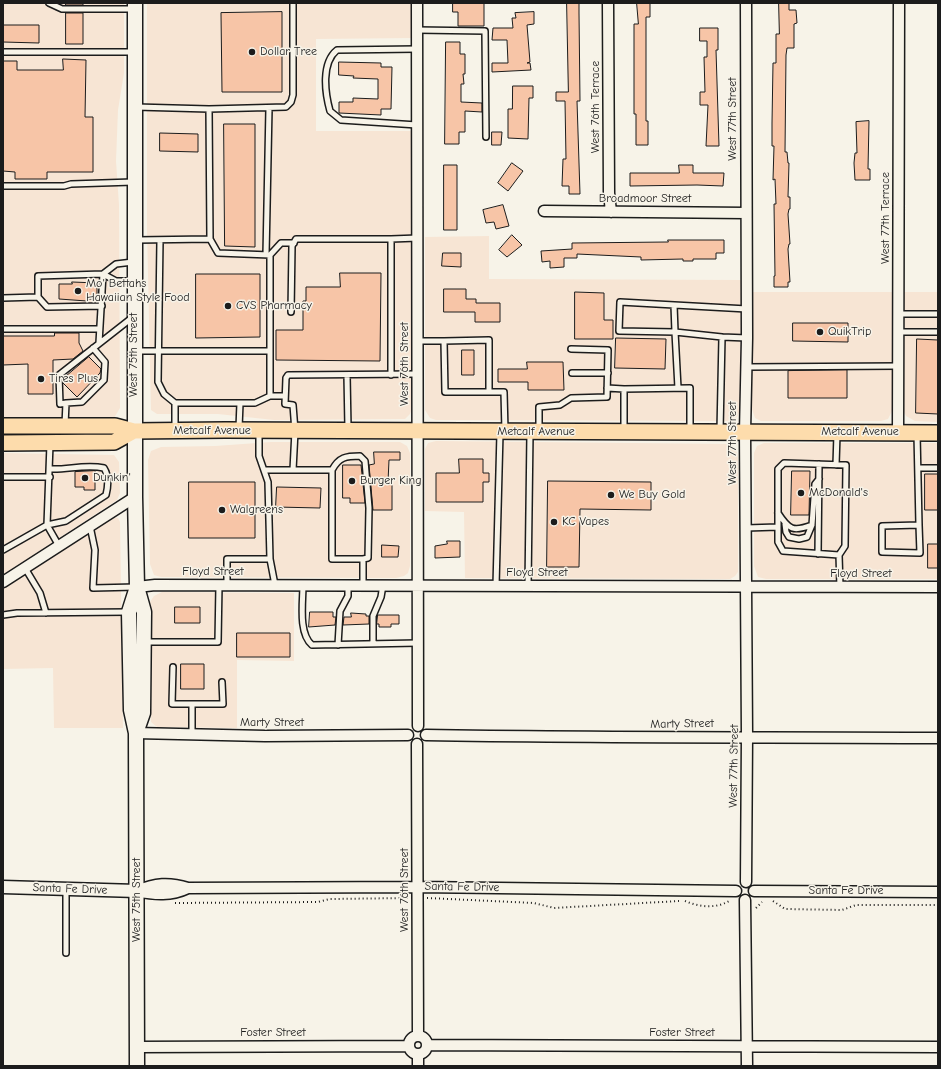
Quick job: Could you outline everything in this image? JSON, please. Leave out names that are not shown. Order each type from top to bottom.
[{"type":"main road","name":"West 75th Street","points":[[134,6],[135,497],[137,587],[144,612],[143,713],[136,733]]},
{"type":"main road","name":"Metcalf Avenue","points":[[3,426],[115,426],[134,431],[238,430],[418,432],[938,433]]},
{"type":"main road","name":"Metcalf Avenue","points":[[3,443],[114,442],[134,431]]},
{"type":"main road","name":"West 75th Street","points":[[137,587],[129,612],[131,710],[136,733],[137,1066]]},
{"type":"street","name":"West 76th Street","points":[[417,3],[418,726]]},
{"type":"street","name":"West 76th Terrace","points":[[608,3],[609,193],[611,212]]},
{"type":"street","name":"West 77th Street","points":[[746,3],[746,882]]},
{"type":"street","name":"West 77th Terrace","points":[[898,432],[899,3]]},
{"type":"street","name":"Broadmoor Street","points":[[544,211],[746,212]]},
{"type":"street","points":[[3,582],[135,497]]},
{"type":"street","name":"Floyd Street","points":[[137,587],[155,585],[938,587]]},
{"type":"street","points":[[418,726],[424,729],[426,735],[423,743],[417,744],[411,742],[408,735],[411,728],[418,726]]},
{"type":"street","name":"Marty Street","points":[[136,733],[192,735],[408,735]]},
{"type":"street","name":"Marty Street","points":[[426,735],[628,738],[747,736],[938,738]]},
{"type":"street","name":"West 76th Street","points":[[417,744],[418,1036]]},
{"type":"street","points":[[746,903],[739,897],[736,891],[740,884],[746,882],[753,886],[754,891],[751,898],[746,903],[746,1066]]},
{"type":"street","name":"Santa Fe Drive","points":[[3,887],[137,891],[152,894],[176,894],[188,888],[418,887],[736,891]]},
{"type":"street","name":"Santa Fe Drive","points":[[754,891],[938,892]]},
{"type":"street","points":[[418,1036],[425,1039],[427,1045],[424,1052],[418,1054],[410,1051],[409,1046],[412,1038],[418,1036]]},
{"type":"street","name":"Foster Street","points":[[427,1045],[938,1047]]},
{"type":"street","name":"Foster Street","points":[[137,1047],[409,1046]]},
{"type":"street","points":[[418,1054],[418,1066]]},
{"type":"lane","points":[[49,3],[62,9],[134,6]]},
{"type":"lane","points":[[134,107],[286,107],[291,102],[293,96],[293,3]]},
{"type":"lane","points":[[417,30],[486,31],[486,137]]},
{"type":"lane","points":[[417,49],[337,50],[328,64],[326,86],[330,111],[341,120],[417,125]]},
{"type":"lane","points":[[3,52],[134,52]]},
{"type":"lane","points":[[209,108],[210,239],[218,254],[268,255],[281,243],[294,243]]},
{"type":"lane","points":[[269,108],[268,255],[270,396]]},
{"type":"lane","points":[[3,186],[64,186],[71,184],[134,182]]},
{"type":"lane","points":[[291,312],[292,246],[296,239],[418,238]]},
{"type":"lane","points":[[134,240],[210,239]]},
{"type":"lane","points":[[391,239],[391,374]]},
{"type":"lane","points":[[160,240],[158,382],[164,394],[175,403],[255,403],[270,396],[285,396]]},
{"type":"lane","points":[[103,274],[116,264],[134,262]]},
{"type":"lane","points":[[99,343],[99,329],[102,322],[103,274]]},
{"type":"lane","points":[[102,306],[48,307],[38,297],[38,276],[103,274],[116,281],[134,281]]},
{"type":"lane","points":[[3,298],[38,297]]},
{"type":"lane","points":[[747,309],[620,302],[619,331],[675,332],[747,338]]},
{"type":"lane","points":[[674,305],[678,388]]},
{"type":"lane","points":[[899,314],[938,314]]},
{"type":"lane","points":[[93,348],[104,362],[104,380],[82,402],[60,404],[59,375],[99,343],[134,317]]},
{"type":"lane","points":[[3,329],[99,329]]},
{"type":"lane","points":[[899,332],[938,332]]},
{"type":"lane","points":[[720,432],[722,337]]},
{"type":"lane","points":[[418,341],[489,340],[489,392]]},
{"type":"lane","points":[[444,341],[445,392],[504,392],[496,586]]},
{"type":"lane","points":[[528,586],[535,432],[540,407],[560,406],[571,398],[607,397],[608,350],[571,349]]},
{"type":"lane","points":[[134,351],[270,351]]},
{"type":"lane","points":[[747,367],[899,366]]},
{"type":"lane","points":[[572,373],[608,373]]},
{"type":"lane","points":[[293,470],[295,431],[293,405],[285,404],[286,378],[288,375],[418,374]]},
{"type":"lane","points":[[347,375],[348,431]]},
{"type":"lane","points":[[607,388],[690,388],[690,432]]},
{"type":"lane","points":[[624,389],[624,432]]},
{"type":"lane","points":[[65,426],[66,403]]},
{"type":"lane","points":[[174,431],[175,403]]},
{"type":"lane","points":[[238,430],[240,403]]},
{"type":"lane","points":[[259,431],[260,456],[268,482],[270,559],[275,585]]},
{"type":"lane","points":[[836,465],[837,432]]},
{"type":"lane","points":[[917,433],[920,553],[882,552],[882,526],[919,525]]},
{"type":"lane","points":[[50,443],[50,477],[47,525],[59,546]]},
{"type":"lane","points":[[344,456],[360,456],[366,461],[369,508],[368,558],[332,559],[332,470],[336,462],[344,456]]},
{"type":"lane","points":[[839,555],[783,551],[778,542],[778,469],[784,463],[846,466],[845,546],[839,555],[840,587]]},
{"type":"lane","points":[[818,554],[820,464]]},
{"type":"lane","points":[[3,550],[47,525],[66,521],[106,496],[108,488],[104,468],[71,467],[66,470],[50,469]]},
{"type":"lane","points":[[918,468],[938,468]]},
{"type":"lane","points":[[265,470],[332,470]]},
{"type":"lane","points":[[3,477],[50,477]]},
{"type":"lane","points":[[778,513],[785,524],[786,532],[789,537],[799,539],[807,537],[812,525],[815,484],[819,479]]},
{"type":"lane","points":[[785,524],[793,529],[800,529],[812,525]]},
{"type":"lane","points":[[90,526],[95,550],[94,588],[137,587]]},
{"type":"lane","points":[[746,528],[778,527]]},
{"type":"lane","points":[[144,642],[218,642],[227,559],[270,559]]},
{"type":"lane","points":[[363,559],[363,585]]},
{"type":"lane","points":[[25,568],[40,593],[46,613]]},
{"type":"lane","points":[[303,585],[304,627],[308,642],[312,645],[418,643]]},
{"type":"lane","points":[[338,645],[340,611],[348,596],[348,585]]},
{"type":"lane","points":[[373,644],[373,616],[381,597],[383,585]]},
{"type":"lane","points":[[3,615],[129,612]]},
{"type":"lane","points":[[172,667],[172,704],[223,704],[222,682]]},
{"type":"lane","points":[[192,704],[192,735]]},
{"type":"lane","points":[[66,888],[66,953]]},
{"type":"path","points":[[168,904],[318,902],[330,899],[417,898],[534,902],[554,908],[685,901],[698,906],[714,906],[722,905],[730,900],[746,903],[756,908],[760,902],[765,901]]},
{"type":"path","points":[[773,901],[785,909],[842,910],[856,905],[938,904]]},
{"type":"shaded area","points":[[3,3],[124,3],[124,73],[118,110],[116,161],[119,205],[120,408],[114,418],[3,420]]},
{"type":"shaded area","points":[[147,3],[412,3],[412,38],[316,39],[316,131],[412,131],[411,411],[405,419],[274,420],[218,414],[157,414],[151,410],[147,230]]},
{"type":"shaded area","points":[[489,236],[489,279],[741,280],[740,411],[737,417],[729,421],[436,420],[430,418],[425,410],[425,237]]},
{"type":"shaded area","points":[[752,292],[892,292],[892,411],[888,419],[881,421],[761,421],[755,418],[752,409]]},
{"type":"shaded area","points":[[902,292],[938,292],[938,422],[915,421],[906,416],[902,408]]},
{"type":"shaded area","points":[[436,441],[732,444],[738,455],[738,572],[730,579],[465,578],[464,512],[425,511],[425,449],[428,443]]},
{"type":"shaded area","points":[[271,442],[400,442],[407,446],[410,453],[410,566],[408,573],[404,576],[396,578],[161,577],[154,575],[150,564],[148,460],[151,451],[161,447],[215,446]]},
{"type":"shaded area","points":[[764,443],[938,443],[938,579],[766,579],[758,577],[754,566],[754,453],[757,446]]},
{"type":"shaded area","points":[[3,453],[114,455],[119,462],[120,493],[117,500],[3,575]]},
{"type":"shaded area","points":[[113,517],[118,518],[120,522],[123,728],[54,728],[53,668],[3,669],[3,587]]},
{"type":"shaded area","points":[[162,592],[294,593],[294,661],[237,660],[237,728],[157,727],[151,722],[150,602],[154,596]]},
{"type":"building","points":[[66,3],[83,3],[83,5],[66,5]]},
{"type":"building","points":[[453,3],[484,3],[484,26],[458,26],[458,12],[453,12]]},
{"type":"building","points":[[567,3],[579,3],[580,101],[577,101],[580,194],[569,194],[569,186],[562,186],[563,159],[566,159],[565,101],[556,101],[556,92],[568,92]]},
{"type":"building","points":[[637,3],[650,3],[650,17],[646,17],[646,121],[648,121],[648,145],[636,145],[636,114],[634,114],[634,24],[638,24]]},
{"type":"building","points":[[779,3],[789,3],[789,10],[796,10],[797,23],[794,24],[794,48],[787,48],[786,55],[785,152],[787,152],[789,163],[788,197],[790,197],[790,209],[788,214],[790,244],[788,249],[790,282],[788,282],[788,287],[774,287],[774,204],[776,204],[775,179],[773,180],[774,146],[772,146],[773,63],[776,63],[776,34],[779,34]]},
{"type":"building","name":"Dollar Tree","points":[[282,12],[282,92],[222,92],[221,13]]},
{"type":"building","points":[[534,12],[534,24],[527,25],[530,62],[527,63],[530,63],[531,70],[492,72],[492,63],[508,63],[507,40],[492,40],[493,28],[513,28],[512,18],[516,18],[515,13]]},
{"type":"building","points":[[66,13],[83,13],[83,44],[66,44]]},
{"type":"building","points":[[3,25],[39,25],[39,43],[3,42]]},
{"type":"building","points":[[700,28],[718,28],[718,50],[716,50],[719,146],[706,146],[708,105],[700,105],[700,92],[705,92],[704,57],[707,57],[707,41],[700,41]]},
{"type":"building","points":[[446,42],[460,42],[460,54],[465,54],[465,74],[463,74],[464,84],[461,84],[461,102],[482,103],[482,112],[465,111],[465,132],[459,132],[459,144],[445,144]]},
{"type":"building","points":[[63,59],[86,60],[85,117],[93,117],[93,172],[47,172],[47,179],[15,179],[15,172],[3,171],[3,61],[17,61],[17,70],[63,70]]},
{"type":"building","points":[[339,62],[381,63],[381,67],[392,67],[391,109],[381,109],[381,115],[339,113],[339,102],[353,102],[353,98],[378,99],[378,79],[353,78],[354,76],[339,75]]},
{"type":"building","points":[[513,86],[533,86],[533,98],[529,98],[528,139],[508,138],[508,109],[512,109]]},
{"type":"building","points":[[869,121],[868,169],[870,169],[870,180],[855,180],[854,163],[855,153],[857,153],[856,122]]},
{"type":"building","points":[[224,124],[255,124],[255,247],[225,246]]},
{"type":"building","points":[[492,132],[502,132],[501,145],[492,145]]},
{"type":"building","points":[[160,133],[198,134],[198,152],[160,151]]},
{"type":"building","points":[[512,163],[523,171],[508,191],[498,183]]},
{"type":"building","points":[[444,165],[457,165],[457,230],[444,230]]},
{"type":"building","points":[[679,165],[693,165],[693,173],[724,173],[723,186],[630,186],[630,173],[679,173]]},
{"type":"building","points":[[503,205],[509,226],[496,229],[494,222],[486,223],[483,210]]},
{"type":"building","points":[[512,235],[522,245],[507,257],[499,250]]},
{"type":"building","points":[[668,240],[724,240],[724,253],[716,253],[716,259],[693,259],[693,261],[683,261],[683,259],[641,260],[641,257],[577,254],[577,258],[564,258],[564,267],[550,268],[550,261],[542,262],[541,251],[572,249],[572,243],[668,242]]},
{"type":"building","points":[[443,253],[461,253],[461,267],[442,266]]},
{"type":"building","points":[[340,273],[381,273],[380,361],[276,360],[276,330],[303,330],[303,301],[306,301],[306,287],[340,287]]},
{"type":"building","name":"CVS Pharmacy","points":[[196,274],[260,274],[260,337],[196,338]]},
{"type":"building","name":"Mo' Bettahs Hawaiian Style Food","points":[[72,282],[97,283],[97,299],[87,299],[87,301],[59,299],[59,284],[72,284]]},
{"type":"building","points":[[444,289],[466,289],[466,299],[476,299],[476,303],[500,303],[500,322],[475,322],[475,312],[444,312]]},
{"type":"building","points":[[575,292],[604,293],[604,320],[613,320],[613,339],[575,339]]},
{"type":"building","name":"QuikTrip","points":[[793,323],[848,323],[848,342],[793,341]]},
{"type":"building","name":"Tires Plus","points":[[55,333],[79,333],[79,343],[83,351],[73,359],[53,360],[53,394],[28,394],[28,364],[3,365],[3,336],[54,336]]},
{"type":"building","points":[[616,338],[666,339],[665,369],[615,368]]},
{"type":"building","points":[[917,339],[938,340],[938,414],[916,413]]},
{"type":"building","points":[[462,350],[474,350],[474,375],[462,375]]},
{"type":"building","points":[[89,357],[101,369],[100,373],[77,397],[63,383],[63,379]]},
{"type":"building","points":[[527,362],[563,362],[564,390],[528,390],[528,382],[498,382],[498,369],[527,369]]},
{"type":"building","name":"QuikTrip","points":[[847,370],[847,398],[788,398],[788,371]]},
{"type":"building","points":[[374,452],[400,452],[400,460],[389,460],[388,482],[392,482],[392,510],[373,510],[369,465],[374,464]]},
{"type":"building","points":[[459,459],[483,459],[483,473],[489,473],[489,482],[483,482],[483,502],[436,502],[436,473],[459,473]]},
{"type":"building","name":"Burger King","points":[[343,465],[361,465],[365,503],[350,503],[350,498],[343,498]]},
{"type":"building","name":"Dunkin'","points":[[95,471],[95,490],[84,490],[84,487],[75,487],[75,472]]},
{"type":"building","name":"McDonald's","points":[[792,471],[810,471],[809,515],[791,515]]},
{"type":"building","points":[[925,474],[938,474],[938,510],[925,510]]},
{"type":"building","points":[[548,481],[651,482],[651,510],[580,509],[579,567],[547,567]]},
{"type":"building","name":"Walgreens","points":[[189,482],[255,482],[255,538],[189,538]]},
{"type":"building","points":[[277,487],[321,488],[320,508],[276,507]]},
{"type":"building","points":[[447,541],[460,541],[460,557],[435,558],[435,546],[447,544]]},
{"type":"building","points":[[928,544],[938,544],[938,568],[928,568]]},
{"type":"building","points":[[382,545],[399,546],[398,557],[382,557]]},
{"type":"building","points":[[175,607],[200,607],[200,623],[175,623]]},
{"type":"building","points":[[310,612],[333,612],[333,617],[336,617],[335,625],[309,627]]},
{"type":"building","points":[[351,613],[366,614],[366,616],[369,616],[369,624],[343,625],[344,617],[351,617]]},
{"type":"building","points":[[378,615],[399,615],[399,624],[391,624],[391,627],[379,627],[379,624],[377,624]]},
{"type":"building","points":[[237,633],[290,633],[290,657],[237,657]]},
{"type":"building","points":[[181,664],[204,664],[204,689],[181,689]]},
{"type":"place","name":"Dollar Tree","points":[[252,52]]},
{"type":"place","name":"Mo' Bettahs Hawaiian Style Food","points":[[78,291]]},
{"type":"place","name":"CVS Pharmacy","points":[[228,306]]},
{"type":"place","name":"QuikTrip","points":[[820,332]]},
{"type":"place","name":"Tires Plus","points":[[41,379]]},
{"type":"place","name":"Dunkin'","points":[[85,478]]},
{"type":"place","name":"Burger King","points":[[352,481]]},
{"type":"place","name":"McDonald's","points":[[801,493]]},
{"type":"place","name":"We Buy Gold","points":[[611,495]]},
{"type":"place","name":"Walgreens","points":[[222,510]]},
{"type":"place","name":"KC Vapes","points":[[554,522]]}]
